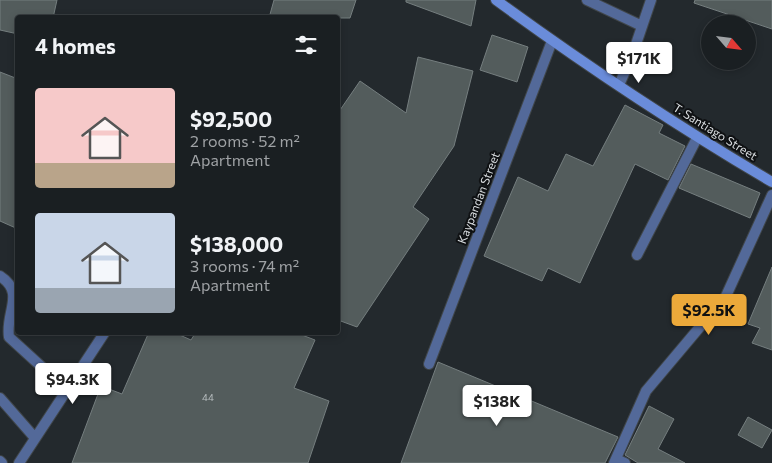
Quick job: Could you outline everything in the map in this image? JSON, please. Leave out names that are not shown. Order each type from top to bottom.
[{"type":"main road","name":"T. Santiago Street","points":[[496,0],[552,41],[697,138],[772,182]]},
{"type":"street","points":[[587,0],[642,26]]},
{"type":"street","points":[[619,85],[651,0]]},
{"type":"street","name":"Kaypandan Street","points":[[429,364],[552,41]]},
{"type":"street","points":[[637,256],[697,138]]},
{"type":"street","points":[[618,462],[646,390],[726,296],[772,195]]},
{"type":"street","points":[[0,276],[10,283],[13,290],[9,337],[67,390]]},
{"type":"street","points":[[20,463],[103,335]]},
{"type":"street","points":[[0,398],[35,438]]},
{"type":"building","points":[[0,0],[57,0],[54,15],[15,15],[15,33],[0,30]]},
{"type":"building","points":[[274,0],[356,0],[350,18],[340,18],[340,15],[270,15]]},
{"type":"building","points":[[406,0],[476,0],[471,26],[406,2]]},
{"type":"building","points":[[695,0],[772,0],[772,29],[756,24],[756,15],[730,15],[694,3]]},
{"type":"building","points":[[492,35],[528,47],[517,82],[480,70]]},
{"type":"building","points":[[418,57],[473,71],[454,146],[413,207],[429,219],[357,327],[340,321],[340,110],[360,81],[406,113]]},
{"type":"building","points":[[0,72],[15,78],[15,228],[0,221]]},
{"type":"building","points":[[625,105],[663,125],[659,133],[685,146],[668,180],[635,164],[580,283],[548,268],[542,281],[484,256],[518,177],[548,191],[566,154],[593,166]]},
{"type":"building","points":[[691,164],[760,193],[750,218],[679,188]]},
{"type":"building","points":[[772,267],[772,350],[752,343],[760,328],[748,324]]},
{"type":"building","points":[[148,335],[180,335],[191,340],[194,335],[302,335],[315,340],[294,388],[329,401],[308,463],[72,463],[101,386],[122,394]]},
{"type":"building","points":[[438,362],[618,437],[605,463],[401,463]]},
{"type":"building","points":[[649,406],[674,419],[658,449],[685,463],[638,463],[625,455]]},
{"type":"building","points":[[748,417],[772,430],[762,448],[738,435]]}]
